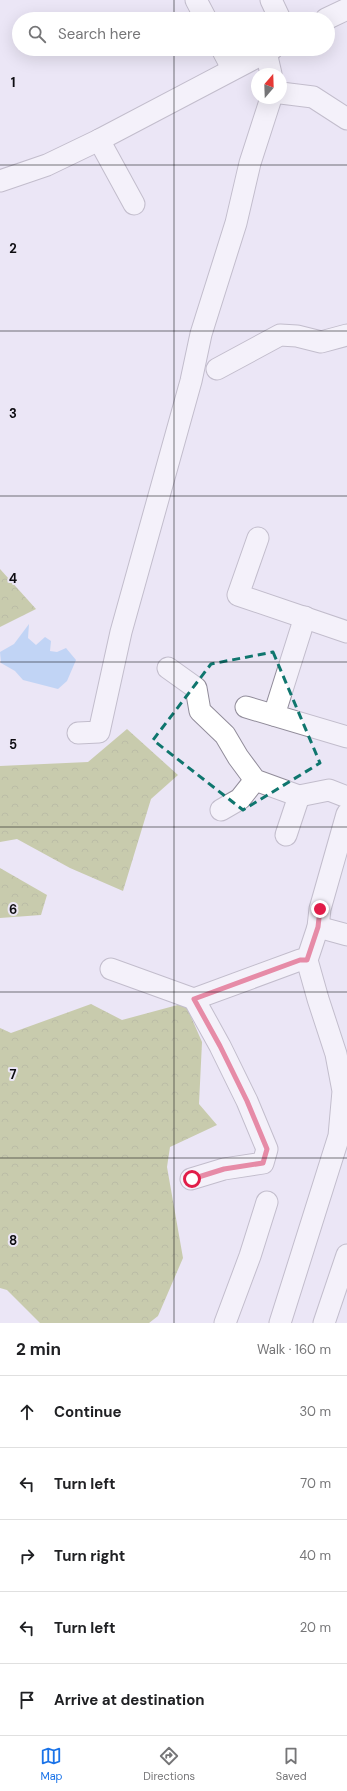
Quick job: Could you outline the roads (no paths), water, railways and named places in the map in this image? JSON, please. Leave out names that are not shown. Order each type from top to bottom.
[{"type":"street","points":[[196,0],[202,12]]},
{"type":"street","points":[[271,0],[277,12]]},
{"type":"street","points":[[335,15],[347,10]]},
{"type":"street","points":[[226,56],[232,68]]},
{"type":"street","points":[[0,181],[48,165],[99,140],[232,68],[258,56]]},
{"type":"street","points":[[269,56],[270,68]]},
{"type":"street","points":[[287,94],[313,97],[347,118]]},
{"type":"street","points":[[78,734],[99,732],[121,632],[191,381],[201,334],[236,223],[250,162],[269,104]]},
{"type":"street","points":[[99,140],[134,204]]},
{"type":"street","points":[[217,370],[280,335],[297,336],[321,342],[347,335]]},
{"type":"street","points":[[258,538],[238,595],[347,632]]},
{"type":"street","points":[[274,715],[305,617]]},
{"type":"street","points":[[168,668],[196,688],[200,711],[225,735],[238,757],[255,780],[299,796],[329,790],[347,797]]},
{"type":"street","points":[[246,707],[347,737]]},
{"type":"street","points":[[221,810],[240,798],[255,780]]},
{"type":"street","points":[[286,835],[299,796]]},
{"type":"street","points":[[280,1323],[339,1136],[343,1091],[336,1054],[307,960],[318,927],[320,909],[345,825]]},
{"type":"street","points":[[318,927],[347,935]]},
{"type":"street","points":[[111,969],[194,999],[300,960],[307,960]]},
{"type":"street","points":[[192,1179],[224,1169],[263,1163],[267,1149],[244,1094],[194,999]]},
{"type":"street","points":[[225,1323],[250,1256],[267,1202]]},
{"type":"street","points":[[324,1323],[340,1298],[347,1255]]},
{"type":"water","points":[[29,624],[28,638],[36,645],[45,637],[51,641],[50,651],[57,652],[66,648],[76,660],[67,681],[58,689],[23,680],[15,671],[1,663],[0,652],[14,644]]}]
